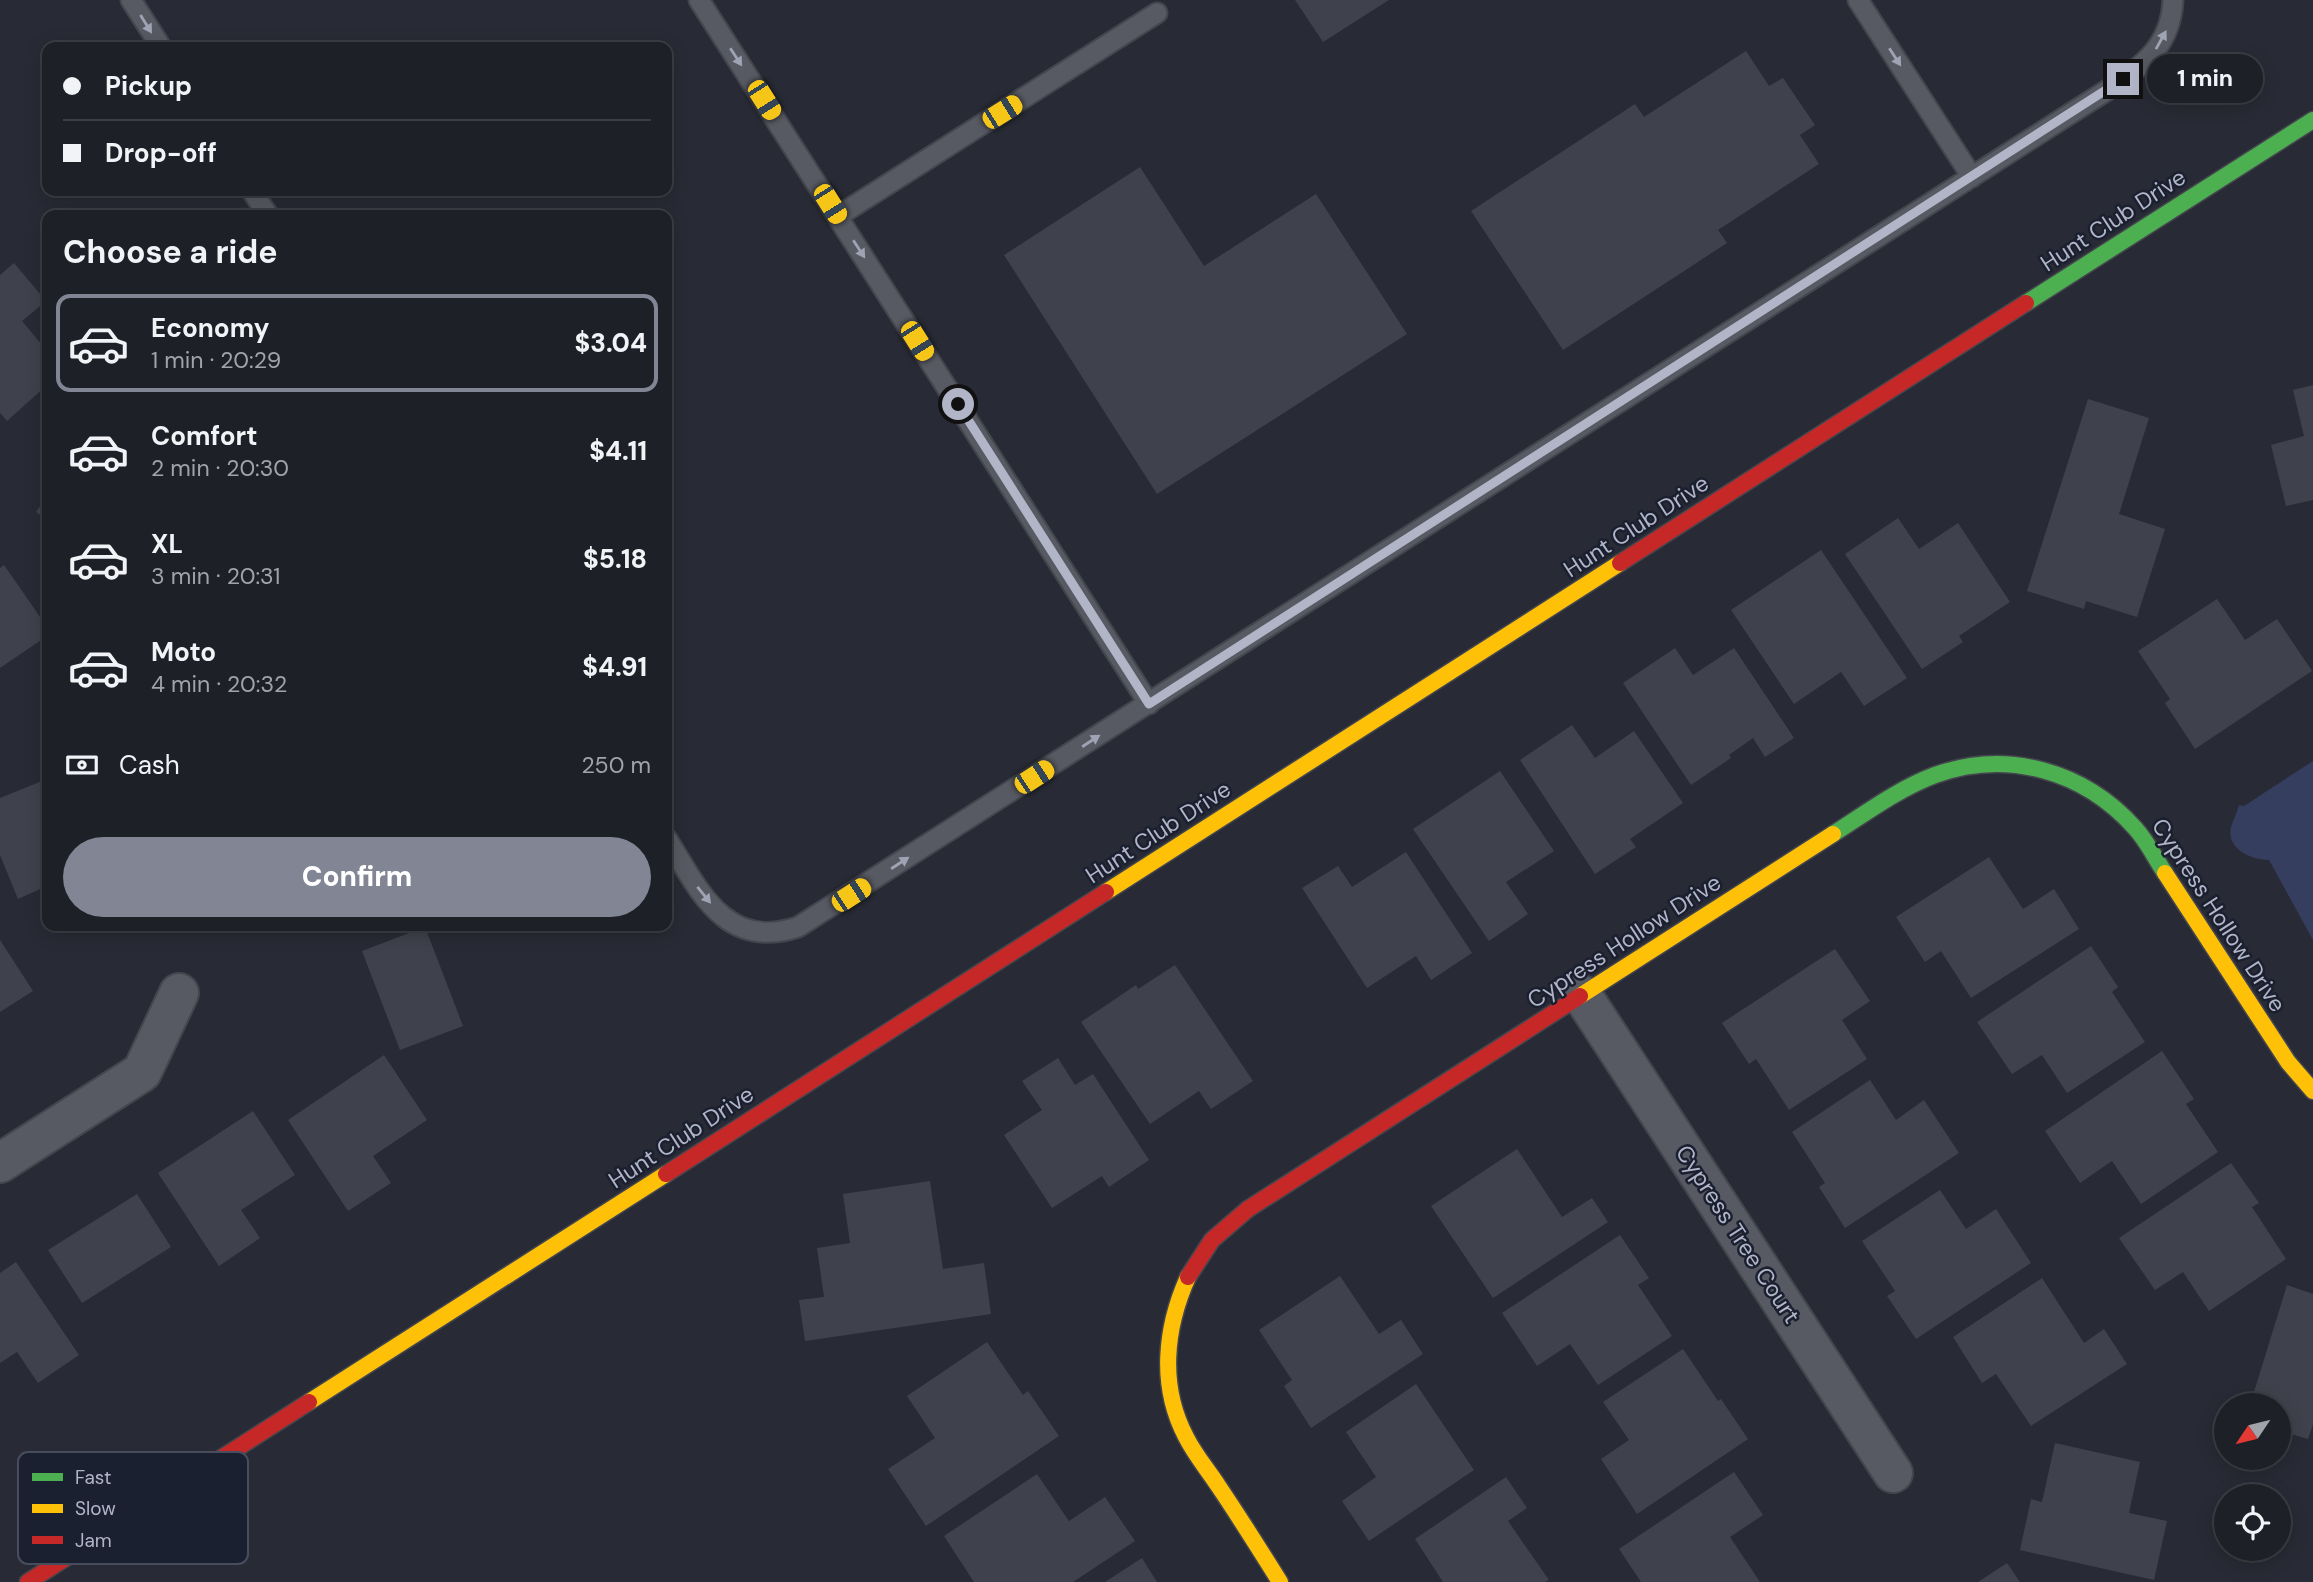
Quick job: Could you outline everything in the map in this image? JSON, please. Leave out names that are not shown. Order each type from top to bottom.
[{"type":"street","name":"Hunt Club Drive","points":[[231,1452],[2313,120]]},
{"type":"street","name":"Cypress Hollow Drive","points":[[1280,1582],[1185,1434],[1174,1405],[1168,1375],[1172,1314],[1187,1276],[1210,1243],[1248,1209],[1902,790],[1928,776],[1958,766],[1988,762],[2034,766],[2063,775],[2090,789],[2115,807],[2136,829],[2288,1062],[2313,1091]]},
{"type":"street","points":[[0,1163],[142,1072],[179,993]]},
{"type":"street","name":"Cypress Tree Court","points":[[1582,995],[1893,1473]]},
{"type":"street","name":"Hunt Club Drive","points":[[28,1582],[56,1564]]},
{"type":"lane","points":[[131,0],[158,42]]},
{"type":"lane","points":[[699,0],[1149,704]]},
{"type":"lane","points":[[1858,0],[1972,177]]},
{"type":"lane","points":[[672,847],[701,892],[724,919],[741,928],[760,932],[782,932],[798,926],[2138,69],[2152,56],[2164,37],[2172,14],[2173,0]]},
{"type":"lane","points":[[838,216],[1157,13]]},
{"type":"water","points":[[2313,761],[2313,940],[2269,860],[2241,852],[2230,835],[2239,805],[2244,806]]},
{"type":"building","points":[[1295,0],[1389,0],[1323,42]]},
{"type":"building","points":[[1746,51],[1769,86],[1783,78],[1815,125],[1800,135],[1819,164],[1718,230],[1727,243],[1563,350],[1471,211],[1635,104],[1644,117]]},
{"type":"building","points":[[1140,167],[1204,266],[1316,194],[1407,334],[1157,494],[1004,255]]},
{"type":"building","points":[[14,263],[42,296],[42,304],[22,321],[42,345],[42,390],[7,421],[0,413],[0,275]]},
{"type":"building","points":[[2313,385],[2313,500],[2286,506],[2271,445],[2304,436],[2293,390]]},
{"type":"building","points":[[2088,399],[2149,418],[2119,514],[2165,529],[2137,617],[2086,601],[2084,609],[2027,591]]},
{"type":"building","points":[[42,503],[42,516],[36,512]]},
{"type":"building","points":[[1898,518],[1919,549],[1958,523],[2010,602],[1959,636],[1963,642],[1922,669],[1845,554]]},
{"type":"building","points":[[1821,550],[1907,678],[1864,706],[1841,672],[1794,704],[1731,610]]},
{"type":"building","points":[[4,565],[42,620],[42,639],[0,668],[0,568]]},
{"type":"building","points":[[2217,599],[2245,640],[2277,619],[2312,671],[2195,749],[2165,703],[2170,699],[2138,651]]},
{"type":"building","points":[[1675,648],[1693,675],[1734,648],[1794,738],[1765,757],[1753,738],[1729,755],[1731,758],[1691,785],[1623,683]]},
{"type":"building","points":[[1572,725],[1595,758],[1634,731],[1683,803],[1630,839],[1636,847],[1595,874],[1520,760]]},
{"type":"building","points":[[1500,771],[1554,851],[1506,882],[1528,914],[1489,941],[1413,829]]},
{"type":"building","points":[[42,781],[42,888],[18,899],[0,855],[0,798]]},
{"type":"building","points":[[1406,852],[1472,953],[1431,980],[1416,956],[1367,988],[1302,888],[1338,866],[1352,887]]},
{"type":"building","points":[[1989,857],[2023,909],[2054,889],[2079,929],[1971,998],[1941,951],[1925,962],[1896,917]]},
{"type":"building","points":[[414,931],[427,931],[463,1026],[400,1050],[362,951]]},
{"type":"building","points":[[0,940],[33,991],[0,1012]]},
{"type":"building","points":[[2091,946],[2118,987],[2112,992],[2145,1042],[2067,1093],[2042,1055],[2012,1074],[1977,1022]]},
{"type":"building","points":[[1835,949],[1870,1001],[1842,1020],[1867,1059],[1789,1110],[1756,1059],[1749,1064],[1722,1023]]},
{"type":"building","points":[[1175,965],[1253,1081],[1211,1109],[1199,1091],[1150,1124],[1081,1022],[1136,985],[1138,989]]},
{"type":"building","points":[[2162,1051],[2194,1099],[2186,1104],[2218,1152],[2141,1204],[2112,1161],[2080,1183],[2045,1131]]},
{"type":"building","points":[[384,1055],[427,1120],[373,1156],[391,1183],[348,1211],[288,1120]]},
{"type":"building","points":[[1058,1058],[1075,1085],[1093,1074],[1149,1160],[1109,1187],[1102,1176],[1052,1208],[1004,1135],[1042,1110],[1022,1081]]},
{"type":"building","points":[[1870,1080],[1896,1120],[1924,1100],[1959,1153],[1845,1228],[1819,1187],[1825,1183],[1792,1132]]},
{"type":"building","points":[[253,1111],[295,1175],[241,1210],[260,1238],[219,1266],[158,1173]]},
{"type":"building","points":[[1517,1149],[1562,1217],[1592,1198],[1608,1222],[1493,1298],[1431,1206]]},
{"type":"building","points":[[2231,1163],[2259,1203],[2252,1207],[2286,1259],[2209,1311],[2183,1272],[2155,1290],[2119,1238]]},
{"type":"building","points":[[930,1181],[943,1269],[984,1263],[991,1314],[805,1341],[799,1300],[824,1297],[817,1248],[850,1243],[843,1194]]},
{"type":"building","points":[[1940,1190],[1966,1229],[1996,1209],[2031,1263],[1916,1339],[1887,1296],[1895,1291],[1862,1241]]},
{"type":"building","points":[[137,1194],[171,1247],[82,1303],[48,1250]]},
{"type":"building","points":[[1620,1235],[1649,1278],[1638,1285],[1672,1336],[1598,1385],[1570,1344],[1537,1366],[1502,1313]]},
{"type":"building","points":[[16,1262],[79,1355],[38,1383],[17,1352],[0,1363],[0,1273]]},
{"type":"building","points":[[1340,1276],[1379,1334],[1401,1320],[1423,1354],[1311,1428],[1284,1386],[1292,1380],[1259,1330]]},
{"type":"building","points":[[2042,1278],[2084,1343],[2104,1329],[2127,1364],[2031,1426],[1996,1374],[1982,1383],[1953,1337]]},
{"type":"building","points":[[2287,1285],[2313,1294],[2313,1424],[2308,1439],[2291,1434],[2291,1393],[2254,1393]]},
{"type":"building","points":[[987,1342],[1023,1395],[1028,1391],[1059,1436],[926,1526],[888,1469],[935,1438],[907,1396]]},
{"type":"building","points":[[1683,1349],[1748,1439],[1637,1514],[1601,1459],[1629,1440],[1603,1402]]},
{"type":"building","points":[[1416,1384],[1474,1470],[1369,1541],[1342,1501],[1376,1477],[1346,1432]]},
{"type":"building","points":[[2055,1443],[2140,1462],[2129,1513],[2167,1521],[2154,1580],[2020,1550],[2031,1499],[2042,1502]]},
{"type":"building","points":[[1734,1472],[1763,1515],[1730,1537],[1760,1582],[1641,1582],[1619,1549]]},
{"type":"building","points":[[1037,1474],[1069,1521],[1105,1497],[1135,1541],[1073,1582],[974,1582],[944,1536]]},
{"type":"building","points":[[1506,1477],[1527,1508],[1508,1521],[1549,1580],[1443,1582],[1415,1539]]},
{"type":"building","points":[[1142,1558],[1157,1582],[1105,1582]]},
{"type":"building","points":[[2007,1563],[2020,1582],[1978,1582]]},
{"type":"traffic: fast","points":[[2026,303],[2313,120]]},
{"type":"traffic: fast","points":[[1833,834],[1895,794],[1935,775],[1962,767],[2017,765],[2069,779],[2115,808],[2135,828],[2165,873]]},
{"type":"traffic: slow","points":[[1106,892],[1620,563]]},
{"type":"traffic: slow","points":[[1580,996],[1833,834]]},
{"type":"traffic: slow","points":[[2165,873],[2288,1062],[2313,1091]]},
{"type":"traffic: slow","points":[[309,1402],[666,1174]]},
{"type":"traffic: slow","points":[[1188,1277],[1174,1316],[1168,1357],[1177,1418],[1193,1450],[1280,1582]]},
{"type":"traffic: jam","points":[[1620,563],[2026,303]]},
{"type":"traffic: jam","points":[[666,1174],[1106,892]]},
{"type":"traffic: jam","points":[[1188,1277],[1212,1240],[1248,1209],[1580,996]]},
{"type":"traffic: jam","points":[[231,1452],[309,1402]]},
{"type":"traffic: jam","points":[[28,1582],[56,1564]]},
{"type":"route","points":[[958,404],[1149,704],[2123,79]]}]
